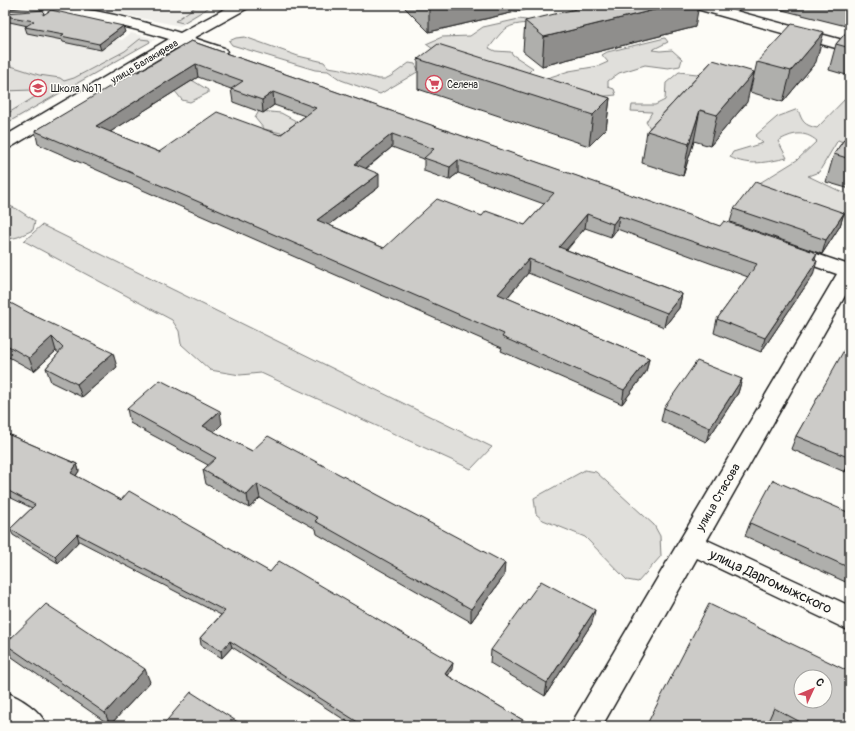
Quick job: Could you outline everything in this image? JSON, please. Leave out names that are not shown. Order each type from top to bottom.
[{"type":"street","name":"улица Балакирева","points":[[5,143],[182,38],[243,5]]},
{"type":"street","points":[[698,5],[850,46]]},
{"type":"street","points":[[5,14],[50,10],[99,16],[146,32],[182,38],[233,56]]},
{"type":"street","points":[[769,244],[849,271]]},
{"type":"street","name":"улица Стасова","points":[[586,726],[849,271]]},
{"type":"street","name":"улица Даргомыжского","points":[[691,544],[850,619]]},
{"type":"street","points":[[5,705],[32,726]]},
{"type":"shaded area","points":[[77,5],[216,5],[180,26]]},
{"type":"shaded area","points":[[198,5],[213,5],[183,23],[175,21]]},
{"type":"shaded area","points":[[519,19],[532,21],[532,23],[510,26],[498,36],[489,48],[495,51],[511,52],[513,55],[533,68],[528,73],[433,49],[426,44],[442,37],[470,36],[483,27]]},
{"type":"shaded area","name":"Школа №11","points":[[5,21],[36,27],[67,39],[64,42],[101,50],[115,39],[122,40],[131,33],[156,39],[5,126]]},
{"type":"shaded area","points":[[245,37],[298,56],[324,62],[328,67],[378,79],[385,79],[391,76],[409,63],[415,64],[419,71],[380,94],[341,80],[328,71],[315,70],[232,45],[229,41],[236,38]]},
{"type":"shaded area","points":[[665,38],[668,42],[652,50],[672,50],[682,59],[680,66],[668,68],[645,65],[619,73],[608,81],[608,87],[614,89],[616,95],[578,99],[547,78],[569,71],[599,66],[608,62],[602,55],[607,52]]},
{"type":"shaded area","points":[[140,39],[149,40],[150,42],[5,124],[5,115],[38,95],[37,92],[32,90],[5,91],[5,66],[11,66],[39,75],[60,78],[64,81],[74,78],[125,51]]},
{"type":"shaded area","points":[[679,72],[697,74],[707,82],[667,126],[650,128],[646,122],[652,112],[631,111],[632,105],[655,105],[665,100],[666,83]]},
{"type":"shaded area","points":[[163,76],[187,77],[208,90],[208,93],[190,102],[182,100]]},
{"type":"shaded area","points":[[850,94],[850,145],[838,140],[819,172],[808,176],[850,196],[850,212],[842,216],[758,184],[797,160],[817,141],[807,135],[798,134],[788,136],[778,141],[787,158],[751,163],[730,157],[733,152],[763,143],[755,136],[777,117],[798,109],[806,124],[817,128]]},
{"type":"shaded area","points":[[259,111],[281,113],[311,129],[281,133],[264,129],[255,118]]},
{"type":"shaded area","points":[[5,204],[17,209],[35,221],[33,230],[18,237],[5,240]]},
{"type":"shaded area","points":[[42,225],[492,447],[471,469],[261,373],[240,375],[210,370],[181,344],[179,331],[172,320],[24,241]]},
{"type":"shaded area","points":[[585,470],[596,472],[654,525],[660,536],[661,556],[638,582],[627,580],[585,537],[543,520],[536,514],[534,498]]},
{"type":"building","points":[[593,5],[674,5],[544,37],[525,21]]},
{"type":"building","points":[[44,10],[43,15],[51,10],[123,26],[99,44],[61,36],[64,34],[25,27],[34,21],[5,16],[6,13]]},
{"type":"building","points":[[792,24],[824,32],[791,71],[757,62]]},
{"type":"building","points":[[850,28],[850,48],[836,44]]},
{"type":"building","points":[[191,41],[720,226],[724,221],[817,253],[813,259],[817,261],[765,338],[717,319],[757,264],[619,216],[613,224],[587,214],[559,247],[682,294],[667,313],[529,259],[498,294],[649,358],[624,390],[502,337],[504,334],[35,131],[136,71],[138,72]],"holes":[[[196,64],[243,81],[231,89],[262,100],[273,92],[316,108],[280,135],[217,112],[159,152],[96,126]],[[392,134],[434,149],[424,158],[450,167],[458,160],[554,193],[525,225],[486,211],[482,216],[437,199],[384,248],[317,220],[379,174],[355,164]]]},
{"type":"building","points":[[438,44],[610,98],[593,115],[418,59]]},
{"type":"building","points":[[713,60],[754,72],[717,115],[700,110],[689,144],[647,131]]},
{"type":"building","points":[[850,131],[850,159],[834,154]]},
{"type":"building","points":[[755,182],[844,213],[826,240],[734,209]]},
{"type":"building","points":[[5,300],[113,353],[77,384],[46,368],[63,348],[52,337],[29,358],[5,344]]},
{"type":"building","points":[[848,343],[850,343],[850,458],[796,436]]},
{"type":"building","points":[[697,361],[742,379],[710,428],[664,408]]},
{"type":"building","points":[[160,380],[220,411],[203,426],[252,451],[268,436],[505,563],[471,609],[315,521],[318,518],[257,484],[247,495],[203,470],[216,458],[127,409]]},
{"type":"building","points":[[5,433],[77,464],[71,473],[121,500],[129,491],[270,572],[279,561],[453,663],[445,674],[533,726],[364,726],[230,641],[221,651],[200,638],[225,611],[77,534],[55,556],[10,529],[35,505],[5,489]]},
{"type":"building","points":[[773,480],[850,513],[850,568],[750,523]]},
{"type":"building","points":[[541,581],[595,610],[547,683],[491,650]]},
{"type":"building","points":[[46,604],[145,669],[105,713],[5,644]]},
{"type":"building","points":[[709,604],[850,672],[850,726],[808,726],[774,708],[766,726],[646,726]]},
{"type":"building","points":[[191,692],[244,726],[162,726]]},
{"type":"place","name":"Селена","points":[[434,84]]},
{"type":"place","name":"Школа №11","points":[[38,88]]}]
